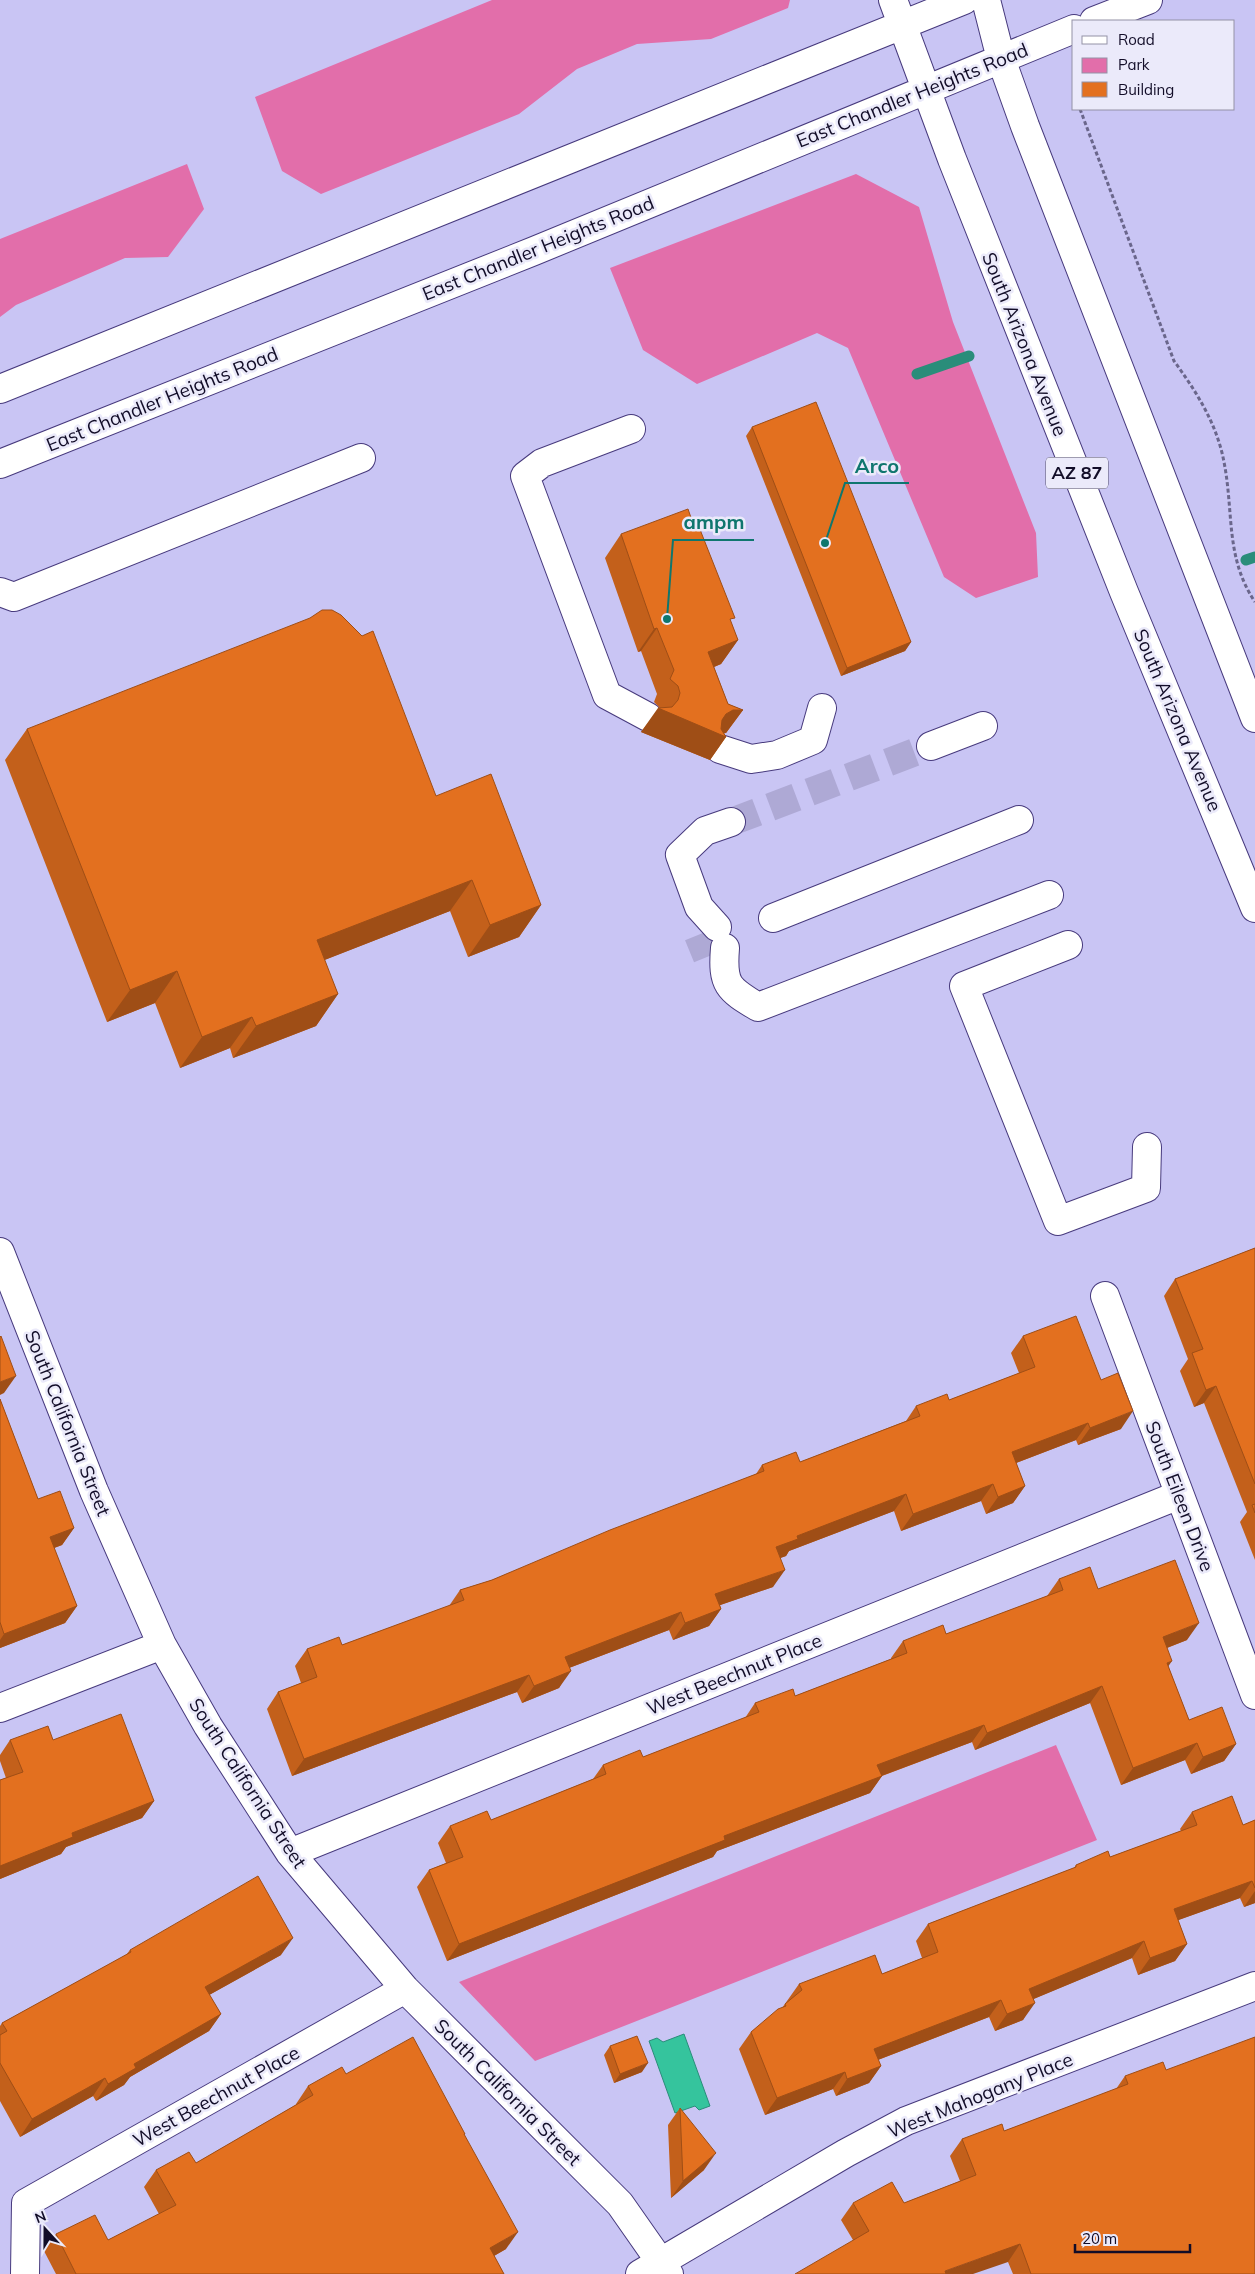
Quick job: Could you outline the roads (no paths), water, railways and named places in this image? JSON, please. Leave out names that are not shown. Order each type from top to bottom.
[{"type":"main road","points":[[0,389],[898,12],[964,0]]},
{"type":"main road","points":[[986,0],[1002,58],[1025,126],[1255,718]]},
{"type":"main road","points":[[1097,20],[1148,0]]},
{"type":"main road","name":"South Arizona Avenue","points":[[898,12],[925,90],[1120,583],[1255,908]]},
{"type":"main road","name":"East Chandler Heights Road","points":[[0,464],[534,251],[1072,30]]},
{"type":"main road","points":[[631,429],[542,463],[525,476],[607,695],[648,717]]},
{"type":"main road","points":[[0,592],[14,597],[361,458]]},
{"type":"main road","points":[[720,749],[751,759],[777,755],[813,740],[822,708]]},
{"type":"main road","points":[[931,746],[983,726]]},
{"type":"main road","points":[[773,918],[1019,820]]},
{"type":"main road","points":[[731,822],[705,831],[680,855],[714,948],[733,992],[758,1007],[1049,896]]},
{"type":"main road","points":[[1068,945],[964,986],[1058,1221],[1146,1188],[1146,1147]]},
{"type":"main road","name":"South California Street","points":[[0,1252],[94,1491],[162,1645],[208,1726],[290,1853],[405,1989],[620,2204],[657,2270]]},
{"type":"main road","name":"South Eileen Drive","points":[[1105,1296],[1255,1696]]},
{"type":"main road","name":"West Beechnut Place","points":[[290,1853],[1179,1495]]},
{"type":"main road","points":[[0,1708],[162,1645]]},
{"type":"main road","name":"West Mahogany Place","points":[[657,2270],[846,2153],[906,2121],[1255,1986]]},
{"type":"main road","name":"West Beechnut Place","points":[[25,2274],[26,2203],[405,1989]]},
{"type":"waterway","points":[[917,374],[969,356]]},
{"type":"waterway","points":[[1246,560],[1255,557]]},
{"type":"tunnel","points":[[731,822],[931,746]]},
{"type":"tunnel","points":[[698,935],[707,957]]},
{"type":"place","name":"Arco","points":[[825,543]]},
{"type":"place","name":"ampm","points":[[667,619]]}]
